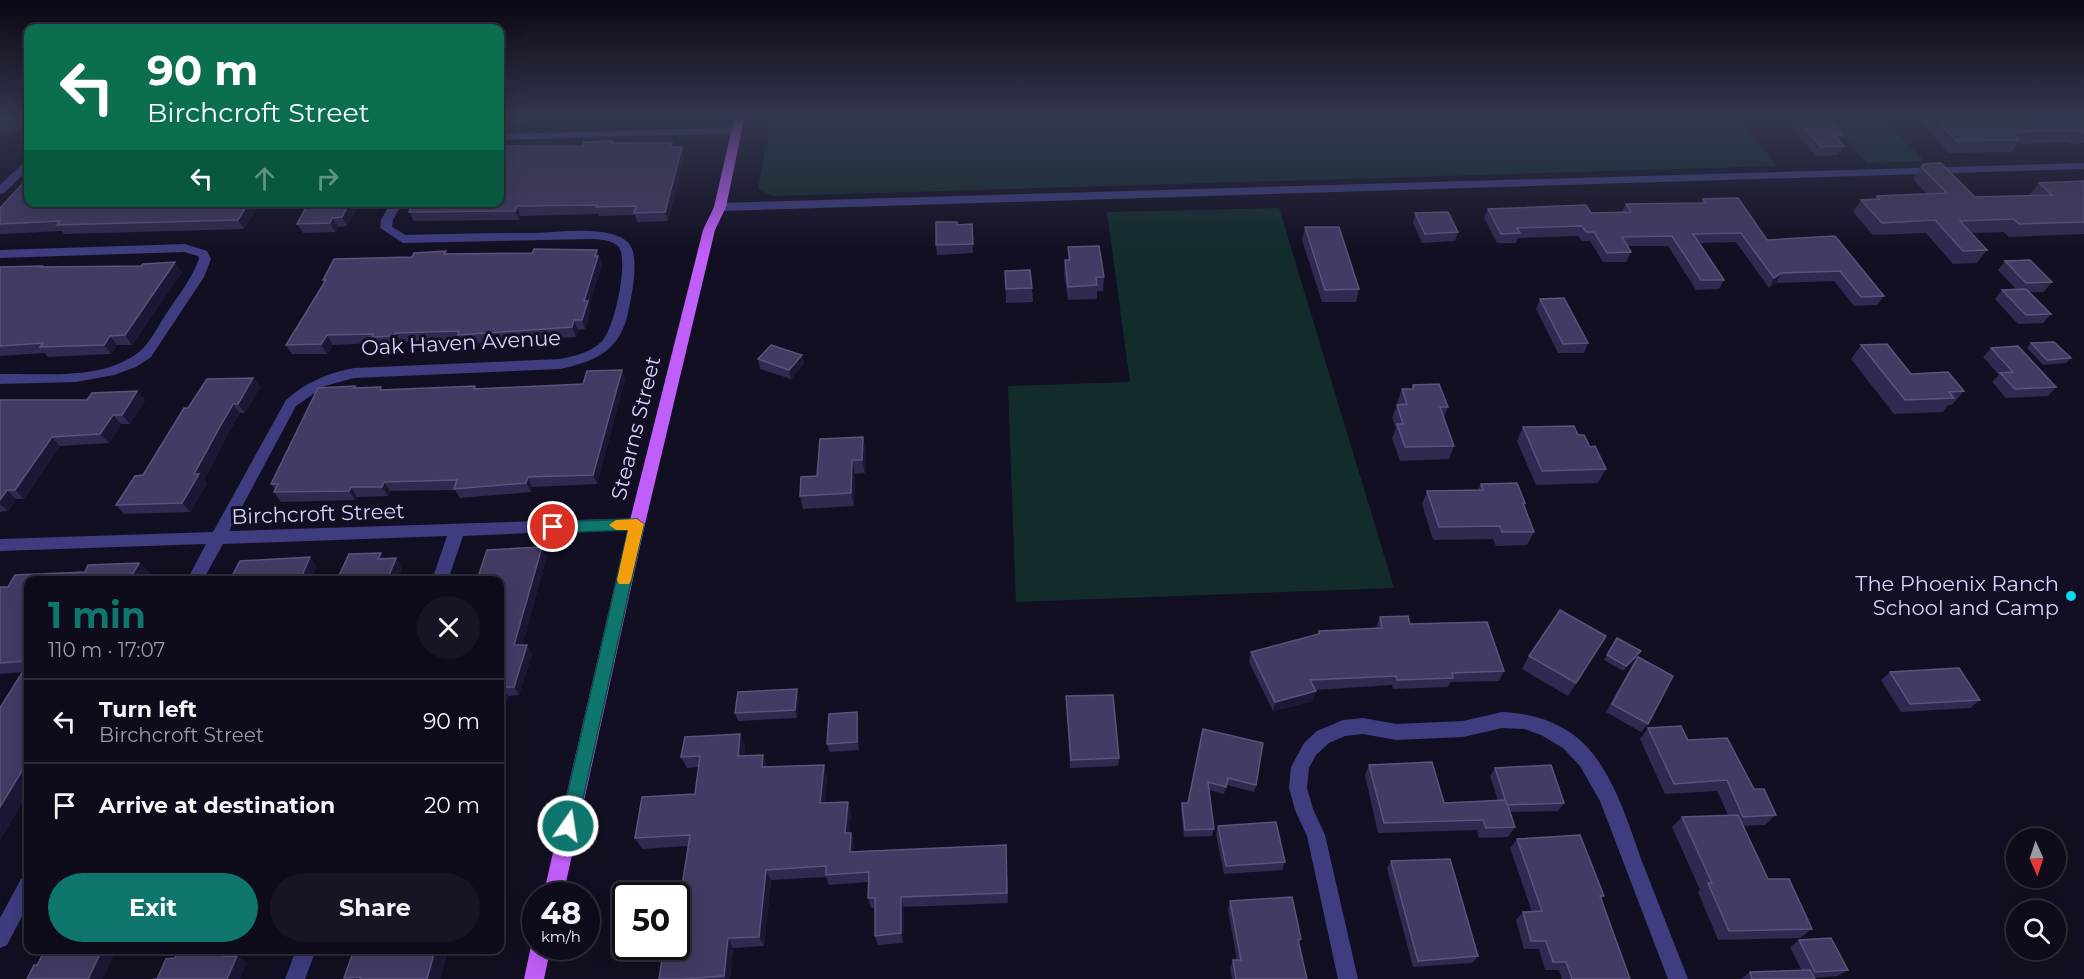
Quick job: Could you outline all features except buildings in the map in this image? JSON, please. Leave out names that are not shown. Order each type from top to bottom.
[{"type":"main road","name":"Stearns Street","points":[[556,882],[637,524],[709,230],[720,207],[730,161]]},
{"type":"main road","points":[[534,979],[538,960]]},
{"type":"street","points":[[720,207],[2084,166]]},
{"type":"street","points":[[0,191],[24,168]]},
{"type":"street","name":"Oak Haven Avenue","points":[[197,576],[291,403],[305,390],[320,381],[354,373],[560,364],[583,359],[604,347],[614,335],[619,323],[629,259],[627,248],[615,239],[591,235],[403,239],[386,228],[387,220],[394,207]]},
{"type":"street","points":[[0,254],[185,248],[203,254],[205,259],[198,277],[146,354],[136,362],[111,373],[0,379]]},
{"type":"street","name":"Birchcroft Street","points":[[0,546],[637,524]]},
{"type":"street","points":[[441,576],[457,531]]},
{"type":"street","points":[[1348,979],[1316,835],[1304,810],[1298,788],[1300,767],[1310,748],[1323,737],[1343,728],[1363,726],[1396,732],[1462,729],[1502,720],[1524,721],[1547,729],[1569,742],[1586,760],[1608,797],[1678,979]]},
{"type":"street","points":[[0,938],[24,893]]},
{"type":"street","points":[[295,979],[304,954]]},
{"type":"green space","points":[[763,161],[1773,161],[1777,166],[772,196],[758,189]]},
{"type":"green space","points":[[1865,161],[1924,161],[1867,163]]},
{"type":"green space","points":[[1279,208],[1394,588],[1016,602],[1008,386],[1130,382],[1107,212]]},
{"type":"slow traffic","points":[[616,525],[637,524],[624,580]]},
{"type":"place","name":"The Phoenix Ranch School and Camp","points":[[2071,596]]},
{"type":"route","points":[[553,527],[637,524],[568,826]]}]
